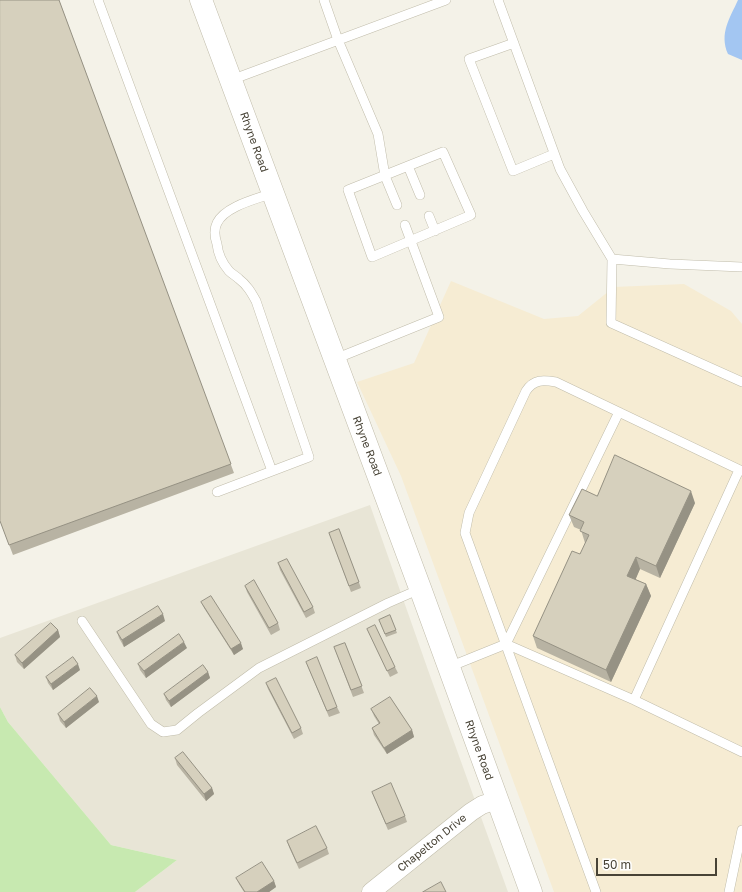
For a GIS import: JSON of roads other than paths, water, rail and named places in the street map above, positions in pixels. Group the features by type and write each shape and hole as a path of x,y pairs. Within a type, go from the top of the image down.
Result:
{"street":[{"name":"Rhyne Road","path":"201,0 420,588 531,892"},
{"name":"Chapelton Drive","path":"371,892 471,812 482,805 497,800"}],"lane":[{"path":"98,0 272,471"},
{"path":"324,0 338,40 378,134 385,176 396,205"},
{"path":"231,80 446,0"},
{"path":"498,0 560,169 612,259 611,324 742,382"},
{"path":"514,43 469,59 513,171 554,154"},
{"path":"443,152 471,216 372,257 348,190 408,166 443,152"},
{"path":"408,166 420,195"},
{"path":"217,492 309,457 256,301 250,290 224,265 218,251 216,228 217,222 236,206 273,193"},
{"path":"429,216 435,231"},
{"path":"335,359 439,317 412,240 405,225"},
{"path":"612,259 670,264 742,267"},
{"path":"596,892 464,533 469,513 526,391 530,385 542,380 556,382 740,471 634,700"},
{"path":"449,667 506,644 619,412"},
{"path":"82,621 151,724 163,732 177,730 198,712 258,668 420,588"},
{"path":"506,644 634,700 742,752"},
{"path":"729,892 742,830"}],"water":[{"path":"738,0 742,0 742,60 728,54 725,39 725,32 729,19"}]}
